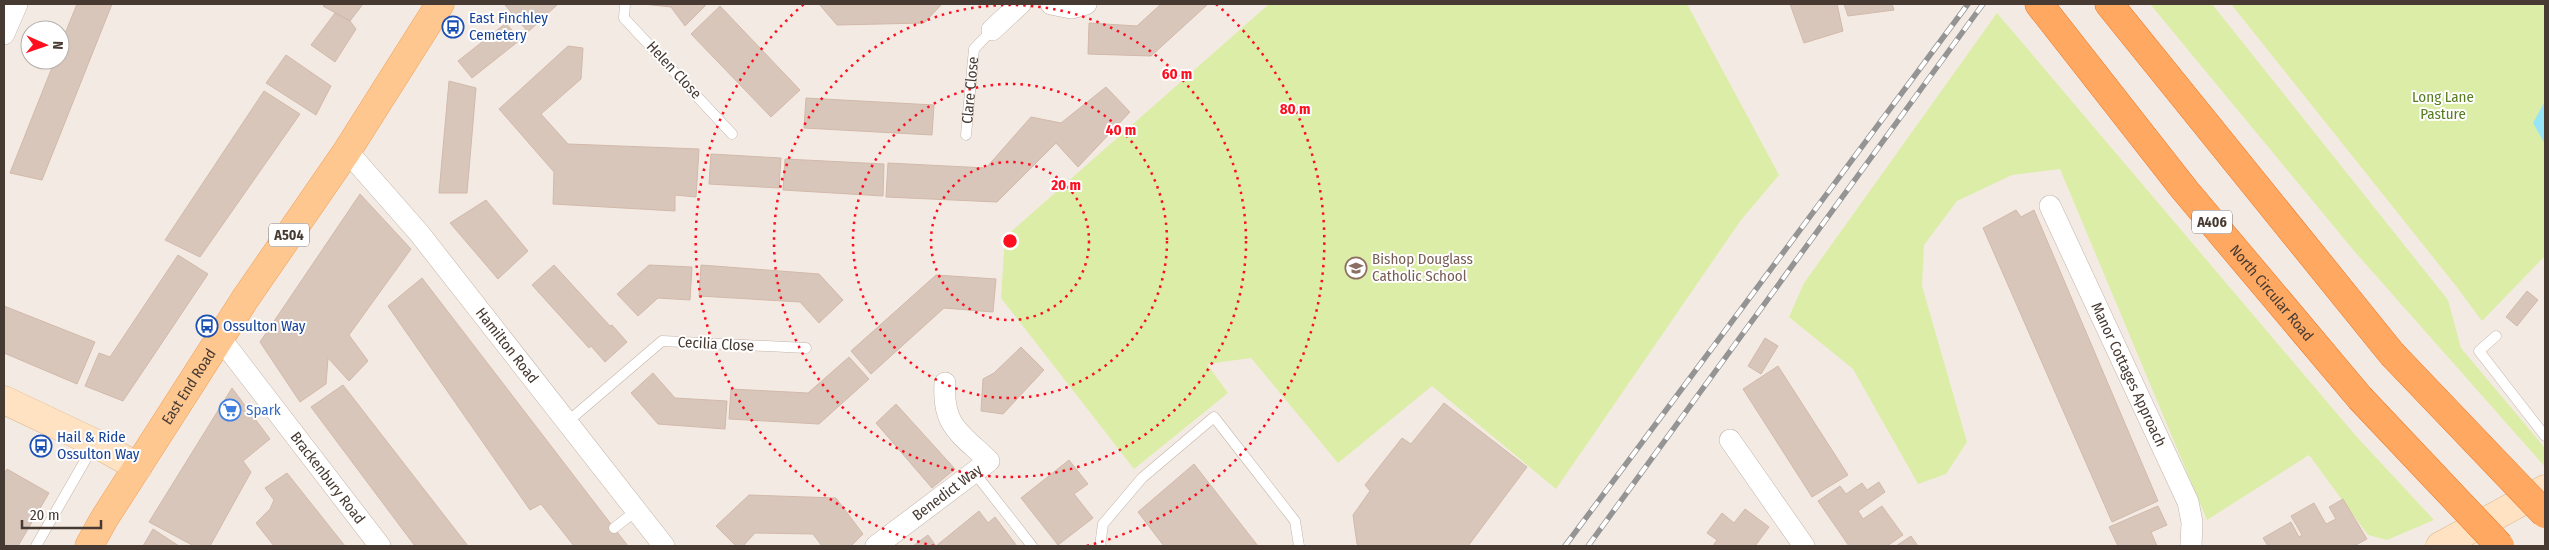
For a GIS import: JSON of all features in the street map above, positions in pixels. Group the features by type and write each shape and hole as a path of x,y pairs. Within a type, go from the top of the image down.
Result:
{"highway":[{"name":"North Circular Road","path":"2039,4 2184,189 2360,398 2500,546"},
{"path":"2109,4 2392,354 2545,514"}],"main road":[{"name":"East End Road","path":"89,546 104,519 250,291 346,151 440,4"}],"street":[{"path":"4,34 17,4"},
{"name":"Clare Close","path":"992,30 1020,4"},
{"path":"1051,4 1071,8 1086,4"},
{"name":"Hamilton Road","path":"346,151 419,233 664,546"},
{"name":"Manor Cottages Approach","path":"2050,206 2188,502 2192,522 2191,546"},
{"name":"Brackenbury Road","path":"220,339 380,546"},
{"name":"Benedict Way","path":"876,546 989,461 950,424 944,404 945,383"},
{"path":"4,400 95,443 138,467"},
{"path":"1730,440 1800,544"},
{"path":"2440,546 2545,489"}],"lane":[{"name":"Helen Close","path":"625,4 624,18 732,134"},
{"name":"Clare Close","path":"966,135 974,48 992,30"},
{"path":"2496,336 2479,351 2545,436"},
{"name":"Cecilia Close","path":"566,423 662,341 806,348"},
{"path":"1100,546 1104,524 1142,478 1214,417 1296,521 1299,546"},
{"path":"36,546 95,443"},
{"path":"974,472 1032,546"},
{"path":"614,528 636,511"}],"green space":[{"name":"Bishop Douglass Catholic School","path":"1269,4 1687,4 1779,175 1741,220 1556,489 1432,386 1338,463 1251,358 1207,364 1228,393 1134,469 1001,298 1005,237"},
{"path":"2150,4 2212,4 2448,300 2461,348 2545,448 2545,467 2355,252"},
{"name":"Long Lane Pasture","path":"2231,4 2545,4 2545,256 2482,321 2456,286"},
{"path":"1997,13 2356,436 2434,520 2387,540 2368,535 2309,455 2207,520 2060,169 2012,175 1957,201 1924,245 1922,286 1967,442 1946,474 1918,484 1853,369 1789,317 1804,283"}],"water":[{"path":"2545,101 2545,144 2533,123"}],"building":[{"path":"77,4 112,4 42,180 10,173 51,70 70,70 70,21"},
{"path":"325,4 363,4 350,21 323,6"},
{"path":"558,4 528,32 505,5"},
{"path":"643,4 707,4 685,26 671,7"},
{"path":"819,4 942,4 924,23 837,25"},
{"path":"1161,4 1208,4 1151,56 1088,54 1089,23 1137,26"},
{"path":"1790,4 1837,4 1843,31 1804,43"},
{"path":"1844,4 1892,4 1894,10 1848,16"},
{"path":"720,6 800,90 771,117 691,34"},
{"path":"335,13 350,21 356,29 335,62 311,45"},
{"path":"506,23 520,40 472,78 458,61"},
{"path":"568,46 583,48 581,79 541,114 568,144 699,149 696,197 675,195 675,211 553,204 554,172 499,109"},
{"path":"286,55 331,86 316,115 266,83"},
{"path":"449,81 476,88 467,193 439,193"},
{"path":"1106,87 1130,112 1078,167 1056,143 997,202 886,197 888,163 986,168 1031,117 1061,123"},
{"path":"264,91 300,114 200,257 165,240"},
{"path":"806,98 934,105 932,135 804,128"},
{"path":"711,154 781,158 779,188 709,184"},
{"path":"785,159 884,164 883,196 783,190"},
{"path":"360,194 411,249 349,335 368,361 349,381 328,358 326,384 300,402 260,342"},
{"path":"486,200 528,251 498,279 450,223"},
{"path":"2016,210 2021,217 2034,210 2158,501 2112,522 1983,228"},
{"path":"178,255 208,274 123,401 85,386 99,353 110,357"},
{"path":"554,265 627,342 605,362 591,346 589,348 532,285"},
{"path":"649,265 692,267 690,300 658,298 638,316 617,294"},
{"path":"701,265 819,274 843,300 819,323 800,302 699,296"},
{"path":"936,275 996,279 993,312 944,308 871,374 851,351"},
{"path":"422,278 628,546 574,546 541,504 530,510 388,306"},
{"path":"2527,291 2538,300 2517,326 2506,317"},
{"path":"4,306 95,342 77,384 4,353"},
{"path":"1765,338 1778,346 1761,374 1748,366"},
{"path":"1021,347 1044,370 1003,414 981,411 983,379 994,373"},
{"path":"849,357 869,379 819,424 729,419 731,389 808,393"},
{"path":"1778,366 1848,475 1812,497 1743,389"},
{"path":"653,373 675,398 727,401 725,429 658,424 631,393"},
{"path":"343,385 468,546 415,546 311,407"},
{"path":"232,388 270,439 243,461 251,472 210,546 194,546 149,522"},
{"path":"1444,403 1527,467 1468,546 1360,546 1357,544 1353,515 1370,491 1365,485 1402,438 1411,444"},
{"path":"896,404 955,469 932,488 876,423"},
{"path":"1069,460 1088,484 1074,494 1093,518 1058,545 1021,498"},
{"path":"1194,464 1258,546 1164,546 1138,512"},
{"path":"7,469 49,493 18,546 4,546 4,474"},
{"path":"287,473 345,546 274,546 256,523 270,509 274,500 265,488"},
{"path":"1879,482 1885,492 1858,511 1863,519 1882,506 1903,535 1887,546 1849,546 1818,501 1840,486 1846,494 1862,483 1867,490"},
{"path":"749,495 836,498 863,534 851,546 822,546 813,534 755,533 743,546 736,546 716,526"},
{"path":"2343,499 2367,539 2354,546 2268,546 2263,538 2291,522 2299,537 2302,535 2291,516 2314,503 2326,524 2336,519 2329,507"},
{"path":"2158,506 2167,525 2151,532 2157,546 2118,546 2109,527"},
{"path":"1745,509 1769,527 1755,546 1713,546 1717,540 1707,533 1722,513 1734,523"},
{"path":"979,511 988,523 995,517 1017,546 936,546"},
{"path":"153,529 179,546 143,546"},
{"path":"928,535 936,546 913,546"},
{"path":"1911,536 1918,546 1896,546"}],"railway":[{"path":"1565,546 1968,4"},
{"path":"1588,546 1983,4"}],"place":[{"name":"East Finchley Cemetery","path":"453,27"},
{"name":"Bishop Douglass Catholic School","path":"1356,268"},
{"name":"Ossulton Way","path":"207,326"},
{"name":"Spark","path":"230,410"},
{"name":"Hail & Ride Ossulton Way","path":"41,446"}]}
